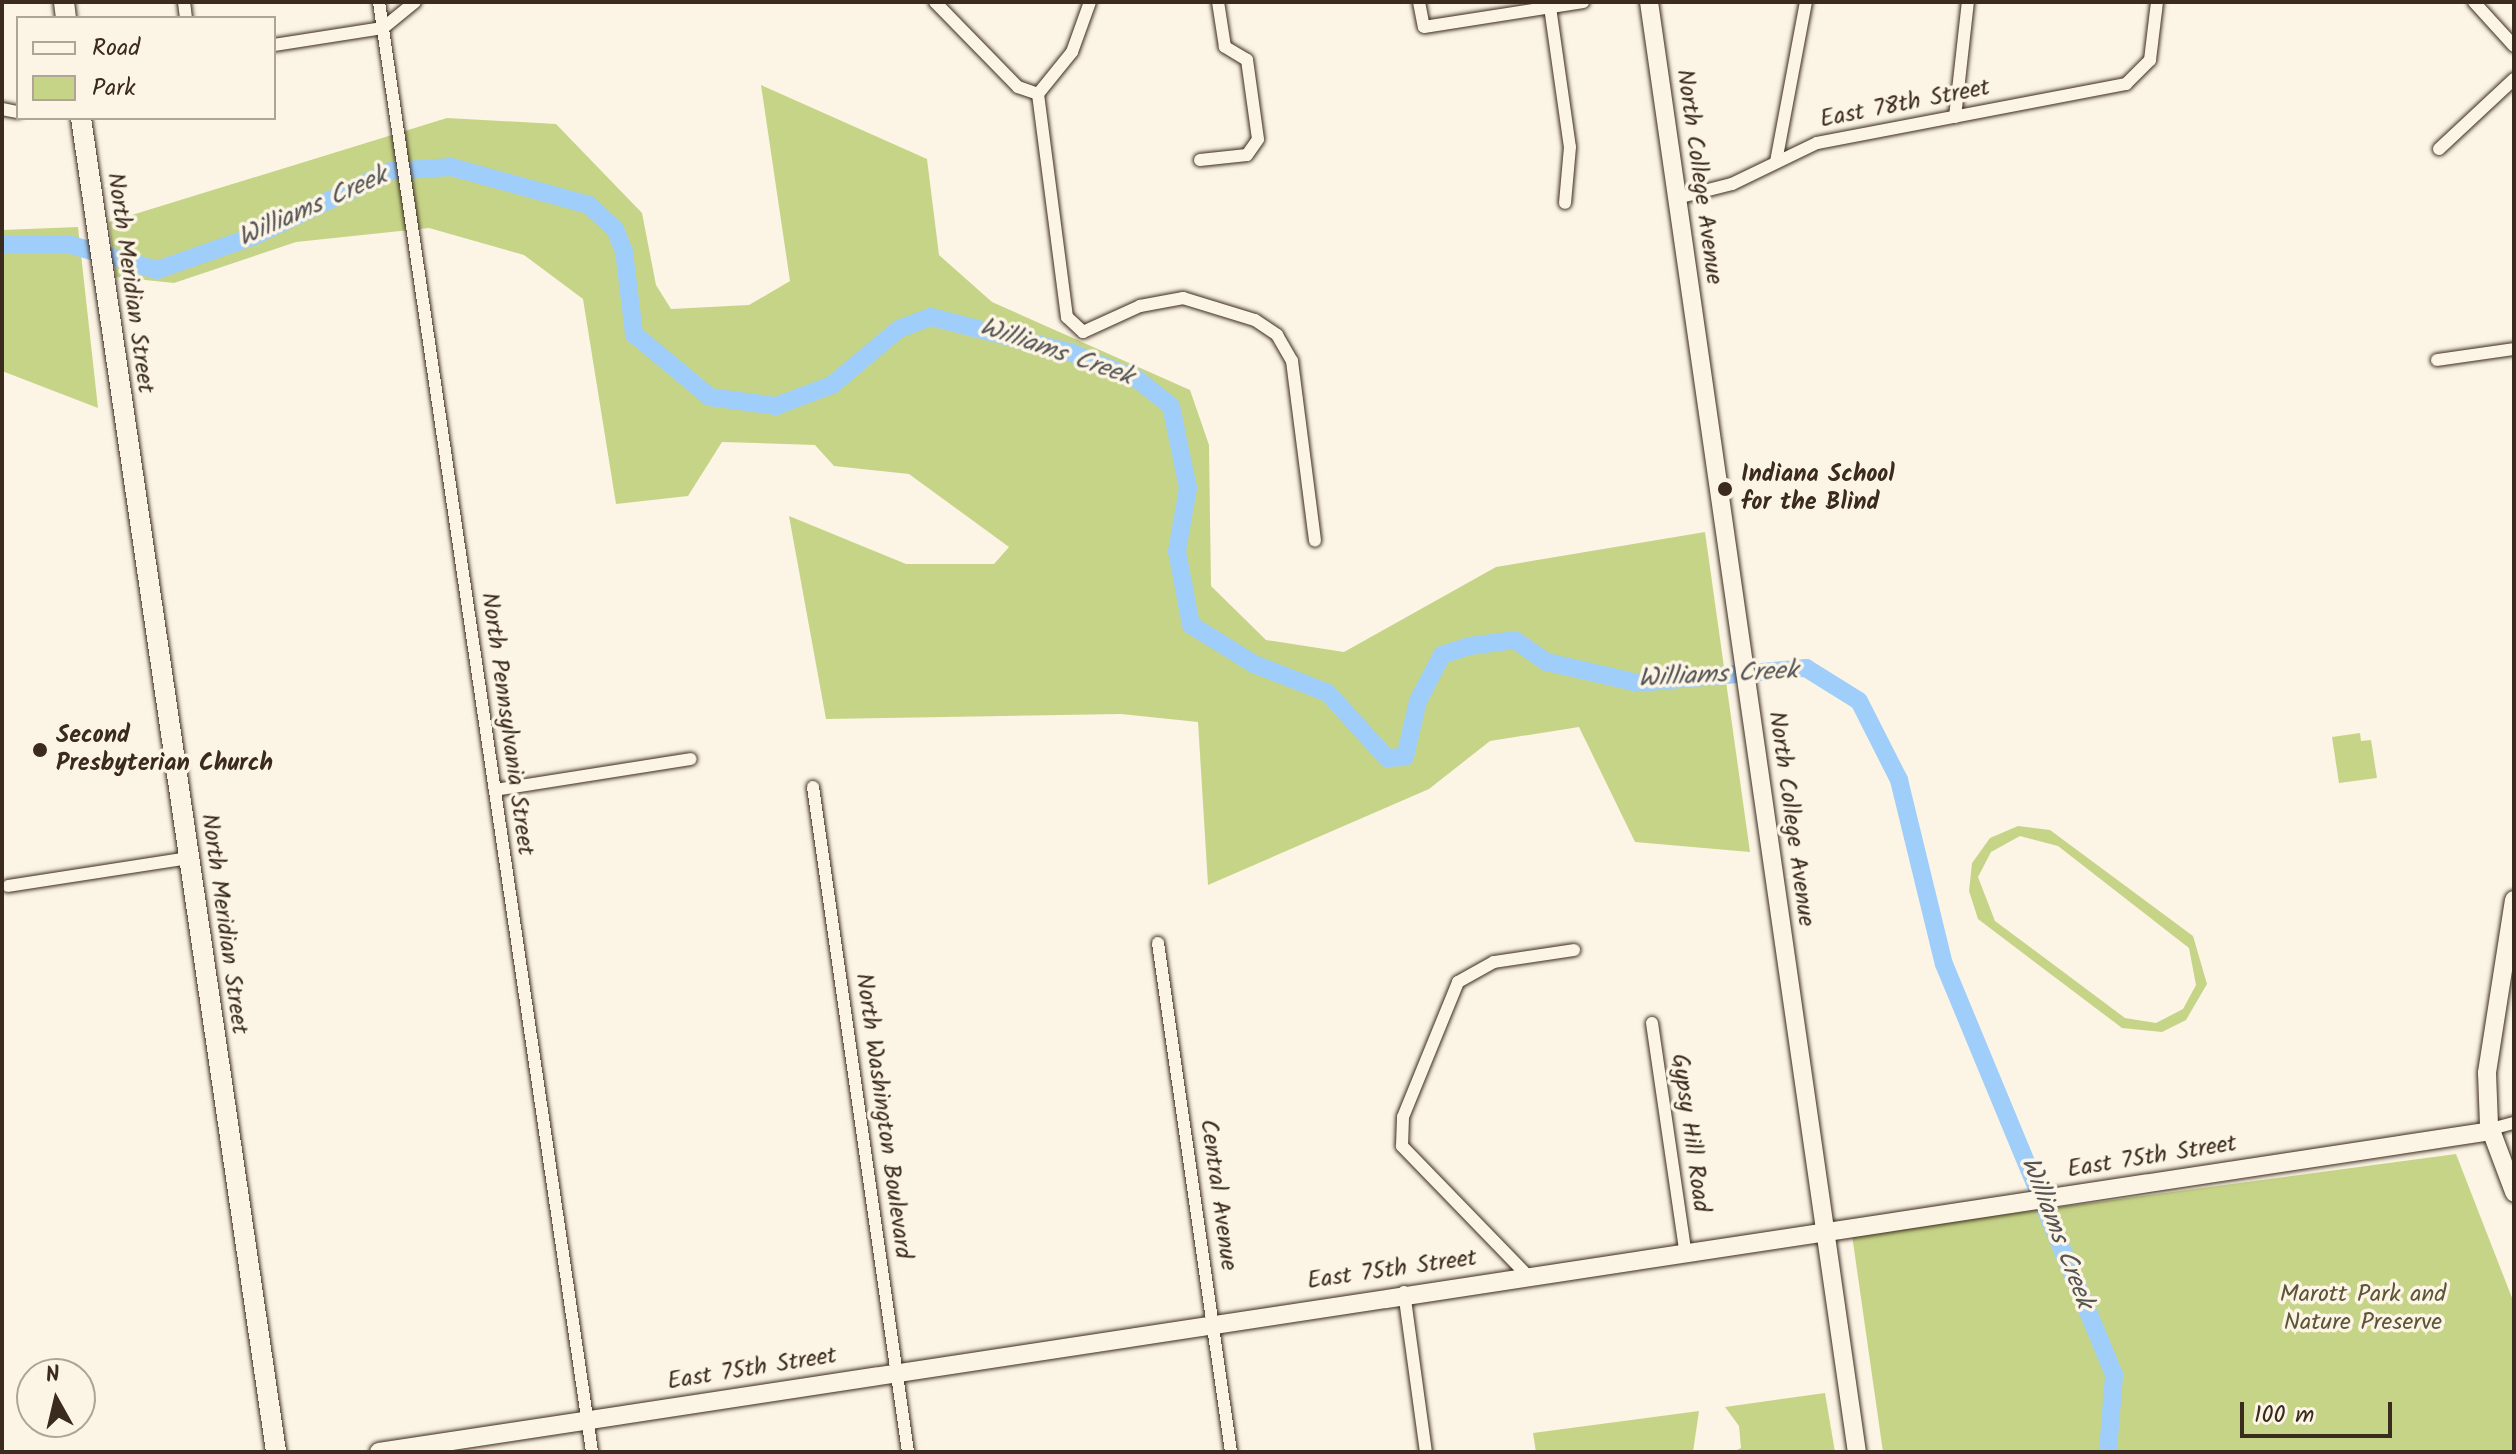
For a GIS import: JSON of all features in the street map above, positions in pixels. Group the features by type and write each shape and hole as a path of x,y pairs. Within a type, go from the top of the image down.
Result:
{"main road":[{"name":"North Meridian Street","path":"81,120 276,1452"}],"street":[{"name":"North Pennsylvania Street","path":"379,2 592,1452"},
{"path":"276,45 383,28 415,2"},
{"path":"935,2 1018,87 1038,94"},
{"path":"1090,2 1072,52 1038,94 1067,317 1083,332 1152,302 1183,298 1255,320 1277,335 1292,361 1315,541"},
{"path":"1200,160 1247,155 1258,139 1247,60 1225,47 1218,2"},
{"path":"1419,2 1424,27 1583,2"},
{"name":"North College Avenue","path":"1649,2 1857,1452"},
{"path":"1776,162 1806,2"},
{"path":"1955,117 1968,2"},
{"name":"East 78th Street","path":"1677,198 1732,184 1817,143 2119,87 2145,69 2157,2"},
{"path":"2474,2 2514,46"},
{"path":"1550,7 1570,147 1565,203"},
{"path":"2439,149 2514,79"},
{"path":"2437,360 2514,349"},
{"path":"495,790 691,759"},
{"name":"North Washington Boulevard","path":"813,787 908,1452"},
{"path":"8,886 188,858"},
{"path":"2514,900 2487,1050 2487,1131 2514,1192"},
{"name":"Central Avenue","path":"1158,943 1231,1452"},
{"path":"1527,1275 1402,1146 1403,1117 1458,982 1494,962 1574,950"},
{"name":"Gypsy Hill Road","path":"1652,1023 1685,1250"},
{"name":"East 75th Street","path":"379,1452 1213,1320 2414,1143 2487,1131 2514,1123"},
{"path":"1404,1292 1426,1452"}],"green space":[{"path":"761,85 927,159 939,255 992,302 1190,390 1209,445 1211,586 1266,640 1344,652 1496,567 1705,532 1750,852 1635,842 1579,727 1490,741 1429,789 1208,885 1198,722 1121,714 826,719 789,516 906,564 994,564 1009,547 909,474 834,466 815,445 722,442 688,496 616,504 583,299 524,255 429,228 296,242 174,283 116,277 109,222 447,118 556,124 642,213 656,285 671,309 749,305 790,281"},
{"path":"78,227 98,408 2,371 2,230"},
{"path":"2360,733 2361,741 2371,740 2377,778 2339,783 2332,737"},
{"path":"2018,826 2050,830 2193,936 2207,984 2186,1020 2162,1032 2122,1028 1978,919 1969,891 1972,863 1990,838","holes":["2020,836 2058,846 2189,948 2196,985 2183,1009 2156,1023 2125,1018 1995,921 1978,877 1991,852"]},
{"name":"Marott Park and Nature Preserve","path":"2456,1154 2514,1303 2514,1452 1883,1452 1852,1235"},
{"path":"1825,1393 1835,1452 1733,1452 1741,1448 1739,1426 1725,1407"},
{"path":"1699,1411 1693,1452 1536,1452 1533,1433"}],"waterway":[{"name":"Williams Creek","path":"2,245 71,245 157,270 252,237 391,171 451,167 589,205 615,229 624,251 634,334 710,397 776,406 832,385 899,329 931,317 1072,353 1137,379 1171,406 1188,488 1177,551 1191,625 1254,664 1328,693 1387,758 1405,757 1418,701 1442,655 1470,646 1515,640 1547,662 1637,683 1806,668 1859,701 1899,780 1944,964 2114,1375 2108,1452"}],"place":[{"name":"Indiana School for the Blind","path":"1725,489"},
{"name":"Second Presbyterian Church","path":"40,750"}]}
